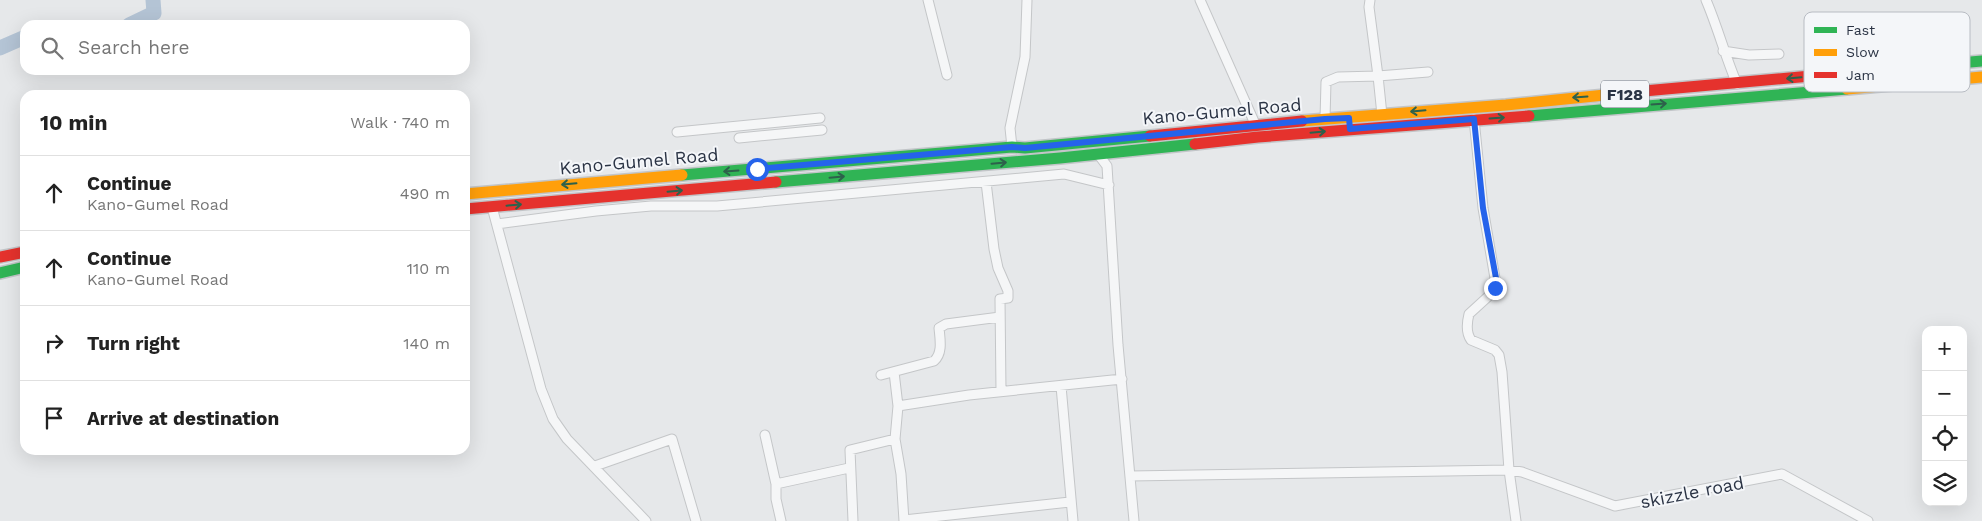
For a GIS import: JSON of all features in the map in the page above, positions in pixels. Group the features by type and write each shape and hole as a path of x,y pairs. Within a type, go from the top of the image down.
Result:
{"main road":[{"name":"Kano-Gumel Road","path":"470,194 1012,147 1054,146 1325,119 1350,124 1382,115 1804,78"},
{"name":"Kano-Gumel Road","path":"470,209 1098,154 1258,137 1350,124 1474,119 1816,92"},
{"path":"757,169 757,184"},
{"path":"0,258 20,253"},
{"path":"0,273 20,268"}],"street":[{"path":"928,0 947,75"},
{"path":"1012,147 1010,128 1025,57 1027,0"},
{"path":"1200,0 1256,126"},
{"path":"1370,0 1382,115"},
{"path":"1706,0 1717,27 1723,51 1737,84"},
{"path":"1723,51 1749,55 1779,54"},
{"path":"1325,119 1326,82 1338,77 1428,72"},
{"path":"677,132 820,118"},
{"path":"1474,119 1483,208 1496,284 1492,293 1469,314 1467,326 1471,340 1495,350 1499,355 1502,372 1509,470 1516,521"},
{"path":"739,138 822,130"},
{"path":"1098,154 1107,166 1109,185 1118,345 1134,521"},
{"path":"497,224 651,206 717,206 1064,174 1109,185"},
{"path":"986,182 998,268 1008,291 1008,298 1000,299 1001,391"},
{"path":"492,207 544,396 558,427 646,521"},
{"path":"880,375 930,363 937,358 940,351 939,328 946,324 1000,317"},
{"path":"894,372 898,406 895,439 901,474 904,521 954,518 1070,502"},
{"path":"898,406 1001,391 1122,379"},
{"path":"1061,386 1073,521"},
{"path":"765,435 776,484 776,499 781,521"},
{"path":"595,466 672,439 696,521"},
{"path":"853,521 849,468 851,448 895,439"},
{"path":"776,484 849,468"},
{"name":"skizzle road","path":"1130,476 1509,470 1522,472 1615,506 1782,474 1868,521"}],"waterway":[{"path":"139,20 154,13 153,0"},
{"path":"0,48 20,39"}],"traffic: fast":[{"path":"1970,62 1982,61"},
{"path":"1529,116 1812,92"},
{"path":"682,175 1012,147 1025,148 1150,136"},
{"path":"776,182 1060,158 1195,144"},
{"path":"0,273 20,268"}],"traffic: slow":[{"path":"1970,78 1982,77"},
{"path":"1302,121 1506,105 1644,91"},
{"path":"470,194 682,175"}],"traffic: jam":[{"path":"1644,91 1804,77"},
{"path":"1195,144 1258,137 1529,116"},
{"path":"1150,136 1302,121"},
{"path":"470,209 776,182"},
{"path":"0,257 20,253"}],"route":[{"path":"757,169 1012,147 1025,148 1083,143 1325,119 1349,118 1350,129 1474,119 1483,208 1496,278 1495,288"}]}
